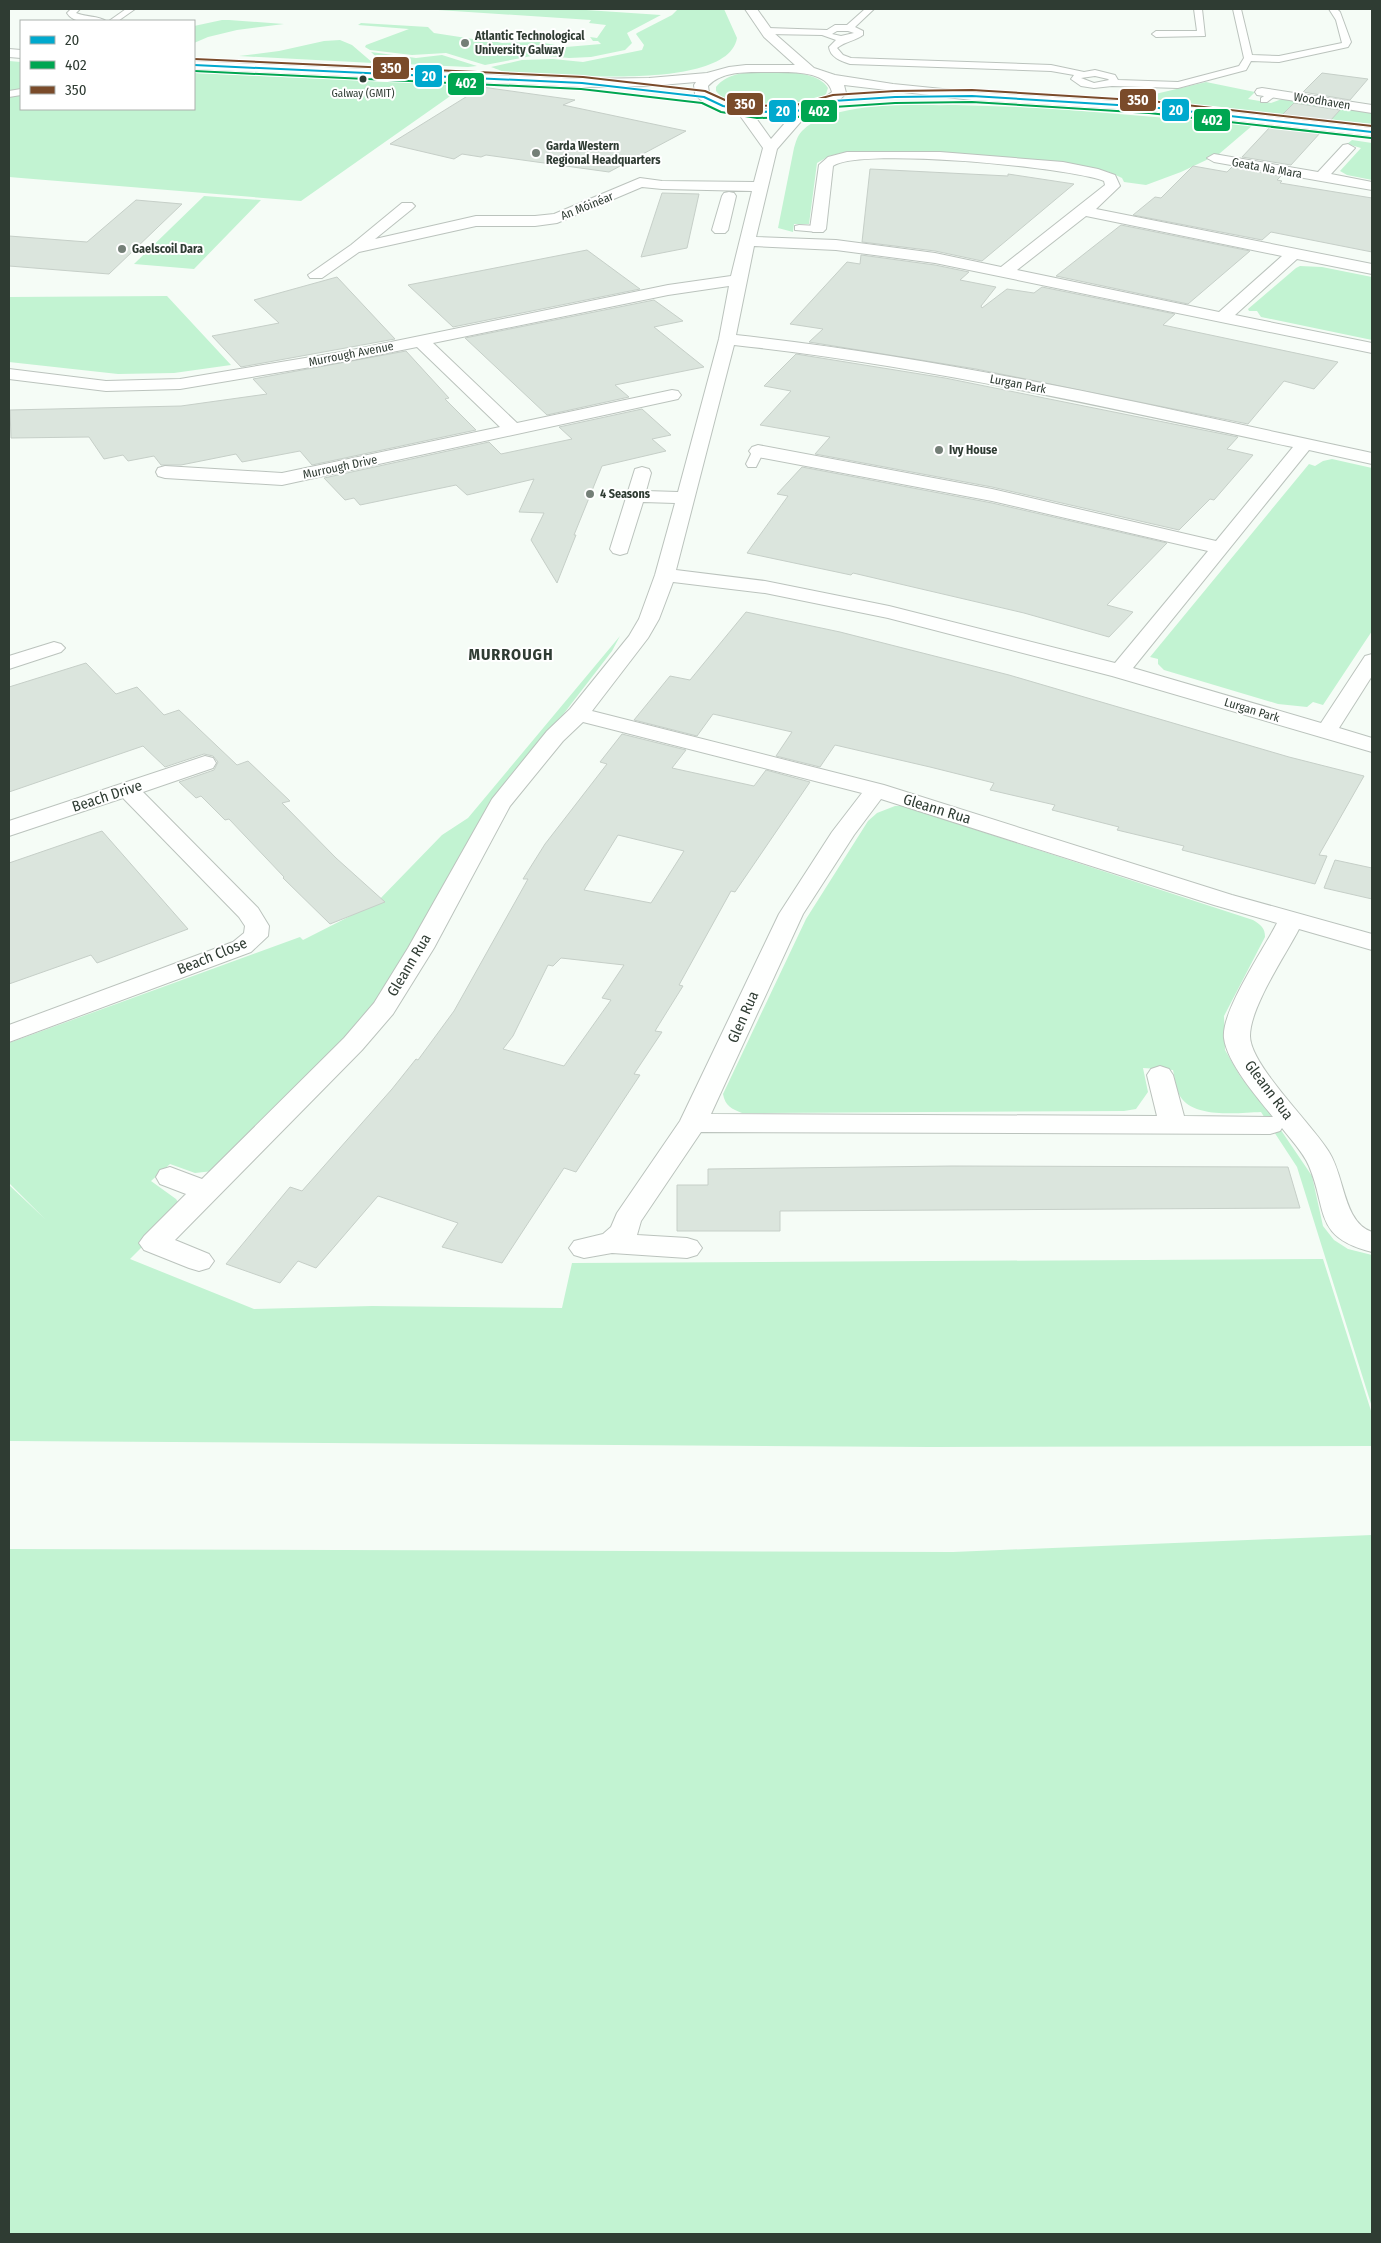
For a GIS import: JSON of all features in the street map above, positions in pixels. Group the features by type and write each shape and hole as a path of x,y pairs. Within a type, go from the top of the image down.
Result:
{"street":[{"path":"751,9 766,35 809,71"},
{"path":"735,70 748,56"},
{"path":"195,65 582,83 649,82 709,77 735,70 774,68 809,71 833,79 893,88 972,96 1157,108 1372,132"},
{"path":"704,97 701,85 709,77"},
{"path":"833,79 840,90 833,101"},
{"path":"582,83 704,97 723,106 743,110 780,112 804,110 833,101 895,97 972,96"},
{"name":"Woodhaven","path":"1266,95 1372,109"},
{"path":"743,110 770,148"},
{"path":"665,575 727,339 737,287 770,148 804,110"},
{"name":"Geata Na Mara","path":"1321,177 1348,148"},
{"path":"818,229 826,165 834,159 851,155 918,155 1031,163 1090,170 1110,178 1113,186 1085,211 1006,271"},
{"name":"Geata Na Mara","path":"1214,158 1372,186"},
{"name":"An Móinéar","path":"354,249 476,221 535,221 556,218 640,182 662,185 760,187"},
{"path":"729,196 722,224 754,220"},
{"name":"An Móinéar","path":"316,275 354,249 407,206"},
{"path":"1085,211 1372,270"},
{"path":"749,240 804,242 870,248 1006,271 1222,318 1372,348"},
{"path":"1222,318 1293,254"},
{"name":"Murrough Avenue","path":"9,374 106,386 180,384 421,341 582,306 668,290 737,287"},
{"name":"Lurgan Park","path":"727,339 807,347 1004,381 1372,458"},
{"path":"421,341 513,429"},
{"name":"Murrough Drive","path":"165,472 282,479 672,395"},
{"path":"1120,671 1305,444"},
{"path":"755,458 992,495 1221,548"},
{"path":"620,549 642,473"},
{"path":"636,496 684,498"},
{"name":"Lurgan Park","path":"665,575 744,583 835,600 908,617 1120,671 1372,745"},
{"name":"Gleann Rua","path":"199,1261 154,1243 327,1070 384,1008 421,948 500,804 555,736 578,714 638,638 649,619 665,575"},
{"path":"9,662 54,648"},
{"path":"1326,732 1372,660"},
{"name":"Gleann Rua","path":"578,714 876,790 1291,920 1372,942"},
{"name":"Beach Drive","path":"9,829 205,763"},
{"name":"Beach Close","path":"9,1034 242,947 256,936 257,926 249,913 128,790"},
{"name":"Glen Rua","path":"612,1243 625,1231 627,1220 693,1123 791,914 844,832 876,790"},
{"name":"Gleann Rua","path":"1291,920 1242,1013 1237,1030 1237,1042 1253,1071 1303,1135 1323,1166 1338,1219 1353,1236 1372,1242"},
{"path":"1160,1075 1173,1126"},
{"name":"Gleann Rua","path":"693,1123 1270,1125"},
{"path":"170,1177 207,1191"},
{"path":"584,1248 612,1243 687,1248"}],"lane":[{"path":"76,9 71,13 72,15 85,20"},
{"path":"116,20 131,10 120,9"},
{"path":"849,28 870,9"},
{"path":"1156,34 1202,34 1198,9"},
{"path":"844,38 833,47 833,50 840,58 850,60 1051,68 1083,74 1076,77 1077,81 1097,85 1112,83 1178,85 1243,68 1248,58 1237,9"},
{"path":"1248,58 1279,59 1345,45 1347,42 1334,9"},
{"path":"766,35 826,32 835,28 849,28 860,33 856,37 844,38 828,36 826,32"},
{"path":"799,228 818,229"}],"green space":[{"path":"423,9 571,9 661,15 627,33 632,43 625,50 591,57 569,58 537,55 485,65 446,53 412,55 370,50 365,47 409,29 358,25 361,23 428,27 434,33 473,39 479,38 502,43 539,42 566,47 601,44 598,41 593,41 590,37 597,38 606,25 589,23 591,20"},
{"path":"678,9 724,9 737,38 728,53 711,64 686,71 658,75 520,75 491,67 522,60 553,59 583,62 642,50 644,45 636,34 672,15"},
{"path":"222,20 284,24 237,30 208,37 195,43 195,26"},
{"path":"340,40 352,45 373,63 239,56 279,51 324,41"},
{"path":"371,52 416,58 442,55 477,66 383,63"},
{"path":"9,61 20,62 20,110 195,110 195,73 466,85 301,201 9,177"},
{"path":"756,71 782,71 814,77 828,88 826,94 816,100 803,104 770,107 737,103 725,98 716,91 716,87 722,81 738,74"},
{"path":"1206,82 1255,92 1248,99 1271,103 1282,99 1372,111 1372,124 1208,106 1130,100"},
{"path":"897,105 1045,108 1253,125 1219,154 1181,172 1146,185 1124,182 1122,178 1109,172 1079,166 920,152 846,152 829,156 817,163 809,224 794,224 793,232 778,228 796,141 802,131 816,121 853,109"},
{"path":"1352,140 1372,143 1372,180 1347,175 1340,171 1361,148 1347,144"},
{"path":"204,196 261,200 194,269 134,264"},
{"path":"1300,266 1322,267 1372,277 1372,340 1261,317 1257,311 1249,311 1248,309"},
{"path":"167,296 231,365 174,373 118,374 9,362 9,297"},
{"path":"1332,459 1372,468 1372,631 1323,705 1313,702 1307,707 1278,704 1164,670 1158,664 1158,659 1150,657 1309,464 1315,466 1323,461"},
{"path":"620,636 612,651 474,830 472,837 374,1008 213,1171 195,1173 170,1164 151,1181 176,1199 178,1202 175,1214 130,1259 254,1309 372,1306 562,1308 572,1263 1323,1259 1372,1414 1372,1446 931,1447 9,1441 9,1185 45,1219 9,1183 9,1043 300,937 303,940 376,903 442,835 468,818"},
{"path":"895,806 903,806 1253,920 1262,927 1265,937 1224,1016 1225,1050 1240,1076 1268,1111 1312,1176 1323,1226 1334,1240 1348,1249 1372,1255 1372,1407 1297,1167 1261,1112 1208,1112 1189,1105 1178,1093 1173,1070 1143,1068 1148,1092 1136,1109 1124,1111 742,1113 727,1104 723,1094 806,919 868,821 877,813"},
{"path":"1372,1535 1372,2234 9,2234 9,1549 953,1552"}],"building":[{"path":"1322,73 1368,79 1350,100 1303,92"},
{"path":"482,87 575,100 563,105 686,131 609,172 486,155 481,157 462,154 454,159 390,144"},
{"path":"1294,103 1340,110 1330,121 1281,116"},
{"path":"1271,126 1321,132 1291,165 1242,157"},
{"path":"1193,166 1227,172 1232,167 1281,176 1277,180 1282,181 1280,183 1372,198 1372,252 1271,232 1262,240 1133,215 1155,197 1161,198"},
{"path":"870,169 1008,176 1008,174 1074,184 982,261 935,251 862,242"},
{"path":"662,193 699,194 687,248 641,257"},
{"path":"136,200 182,204 109,274 9,266 9,236 87,242"},
{"path":"1121,225 1250,251 1188,304 1056,276"},
{"path":"587,250 640,289 453,327 408,285"},
{"path":"861,255 935,265 969,272 960,280 996,287 981,306 982,308 1007,289 1034,293 1042,287 1175,314 1163,325 1338,362 1314,389 1284,381 1248,424 976,369 809,342 823,329 790,324 847,262 860,264"},
{"path":"337,277 395,339 241,367 212,336 279,323 254,300"},
{"path":"654,300 683,321 654,327 704,367 615,385 629,397 547,415 465,338"},
{"path":"406,351 449,398 445,399 476,430 312,465 300,451 242,462 236,454 181,465 161,465 154,456 128,461 123,455 104,459 89,437 11,438 10,410 181,406 267,394 253,379"},
{"path":"796,354 945,378 1238,437 1227,449 1253,455 1214,500 1210,499 1179,530 992,487 815,454 830,437 760,425 791,391 764,386"},
{"path":"642,409 671,435 652,439 666,451 602,466 557,583 531,540 544,513 519,512 534,479 467,495 456,485 360,505 354,498 345,500 324,478 489,442 501,454 572,439 559,427"},
{"path":"802,467 992,503 1167,543 1107,605 1133,612 1109,637 1024,613 853,573 851,575 747,553 788,496 777,494"},
{"path":"746,612 840,632 1009,675 1289,757 1364,776 1319,855 1327,856 1315,884 1182,850 1184,846 1117,830 1119,827 1052,810 1055,805 990,790 994,783 930,767 835,745 820,767 776,756 792,732 713,714 697,736 634,720 670,676 690,680"},
{"path":"86,663 116,694 137,687 164,715 179,710 237,765 248,761 290,801 282,803 336,858 385,902 330,924 283,878 229,819 225,820 201,796 196,798 179,782 214,770 218,762 213,756 204,754 165,767 143,746 9,792 9,687"},
{"path":"622,734 686,750 672,768 754,786 766,770 810,782 735,892 731,891 679,985 683,986 655,1031 662,1032 634,1074 640,1075 576,1172 564,1168 502,1263 442,1247 458,1223 378,1196 316,1268 298,1261 280,1283 226,1264 290,1187 302,1191 416,1059 418,1060 454,1011 528,879 523,879 545,844 607,764 600,762","holes":["618,835 684,851 651,903 584,890","561,958 624,965 602,998 611,1000 564,1066 503,1049 513,1036 548,965 553,966"]},
{"path":"102,831 188,929 97,963 91,955 9,984 9,863"},
{"path":"1335,860 1372,868 1372,899 1324,888"},
{"path":"952,1166 1288,1167 1300,1208 780,1211 780,1231 677,1231 677,1185 708,1185 708,1169"}],"transit line":[{"name":"350","path":"195,59 583,77 705,91 725,100 757,106 796,105 833,95 895,91 972,90 1151,101 1372,126"},
{"name":"20","path":"195,65 582,83 704,97 723,106 757,112 797,111 833,101 895,97 972,96 1150,107 1372,132"},
{"name":"402","path":"195,71 581,89 702,103 721,112 757,118 798,117 834,107 895,103 972,102 1149,113 1371,138"}],"place":[{"name":"Atlantic Technological University Galway","path":"465,43"},
{"name":"Galway (GMIT)","path":"363,79"},
{"name":"Garda Western Regional Headquarters","path":"536,153"},
{"name":"Gaelscoil Dara","path":"122,249"},
{"name":"Ivy House","path":"939,450"},
{"name":"4 Seasons","path":"590,494"}],"district":[{"name":"MURROUGH","path":"511,654"}]}
